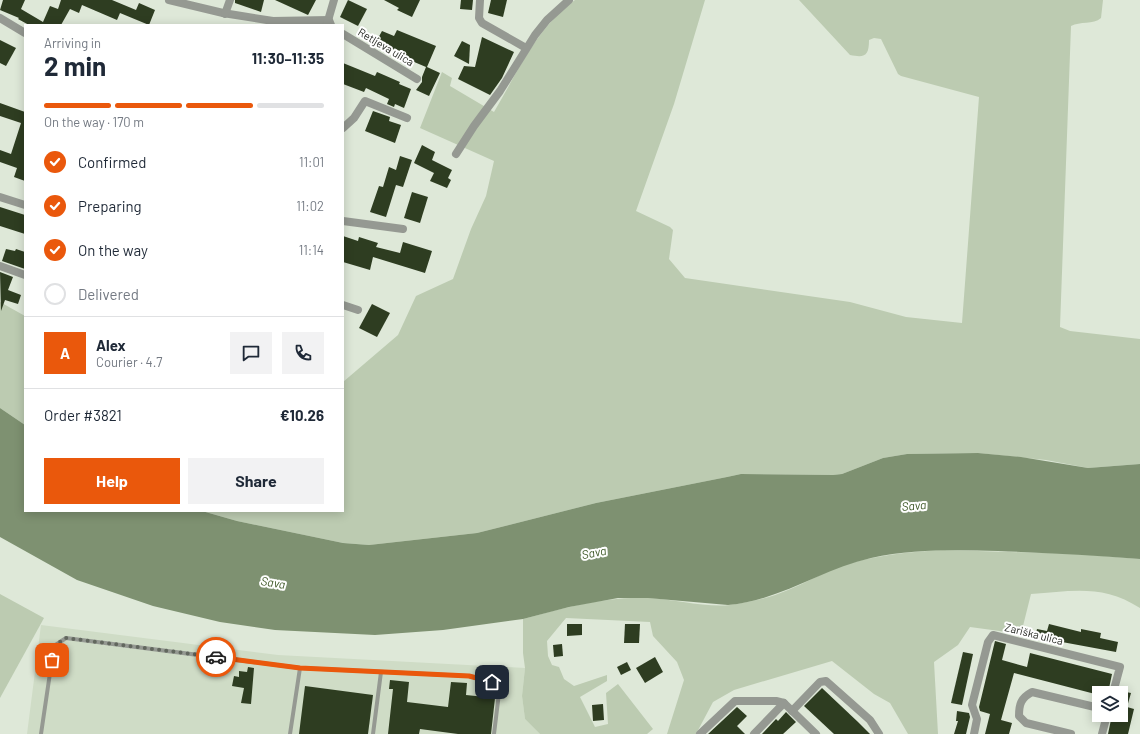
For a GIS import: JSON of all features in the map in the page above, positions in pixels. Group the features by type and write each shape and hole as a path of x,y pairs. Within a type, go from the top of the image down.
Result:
{"street":[{"path":"169,0 225,14 273,21 329,24 334,0"},
{"path":"225,14 230,0"},
{"path":"480,0 479,18 482,23 526,48"},
{"path":"456,154 500,91 526,48 547,20 569,0"},
{"path":"0,18 24,32"},
{"name":"Retljeva ulica","path":"344,35 417,79"},
{"path":"344,127 354,118 365,101 406,118"},
{"path":"0,197 24,205"},
{"path":"344,221 403,229"},
{"path":"0,266 24,275"},
{"path":"344,305 358,310"},
{"name":"Zariška ulica","path":"974,734 977,719 972,705 988,642 993,635 1120,666 1115,686"},
{"path":"792,711 820,682 826,681 870,720 879,734"},
{"path":"1071,734 1026,723 1019,716 1019,706 1023,697 1032,692 1092,706"},
{"path":"700,734 735,701 776,701 784,703 812,733"},
{"path":"754,734 784,703"},
{"path":"1102,734 1105,722"}],"lane":[{"path":"41,734 54,646 66,638 300,668 469,676 492,682 499,693 494,734"},
{"path":"290,734 300,668"},
{"path":"373,734 381,672"}],"shaded area":[{"path":"575,0 705,0 674,104 636,211 670,227 673,230 669,259 685,278 850,302 906,317 962,323 979,97 901,76 898,74 881,39 874,38 869,40 868,50 865,55 850,55 799,0 1103,0 1101,18 1094,22 1071,26 1060,327 1070,331 1140,339 1140,464 1088,468 1046,460 978,453 907,454 883,458 842,474 741,474 596,503 477,533 369,545 343,543 237,521 206,512 344,512 344,381 398,335 416,296 453,279 471,229 486,196 494,161 420,128 442,72 452,78 450,86 494,112 539,37 562,11"},
{"path":"0,302 24,315 24,424 0,408"},
{"path":"945,550 1079,554 1140,559 1140,608 1126,600 1100,592 1074,591 1031,594 1021,634 970,627 958,645 934,662 938,734 908,734 890,703 874,694 832,661 734,690 713,702 696,734 667,734 684,680 677,662 653,636 650,622 566,618 547,641 548,656 552,665 559,667 564,679 574,686 607,675 607,681 580,697 595,727 608,724 606,693 618,684 653,729 647,734 540,734 525,719 522,696 525,668 523,653 523,619 585,604 617,599 648,598 721,606 737,604 781,593 838,567 851,563 891,555"},
{"path":"0,594 44,618 0,698"},
{"path":"41,625 278,655 525,668 522,696 525,719 540,734 27,734"}],"water":[{"name":"Sava","path":"0,408 24,424 24,512 206,512 237,521 343,543 369,545 477,533 596,503 741,474 842,474 883,458 907,454 978,453 1021,457 1088,468 1140,464 1140,559 998,551 950,550 903,553 871,558 853,563 765,598 728,605 648,598 618,598 569,607 523,619 443,630 375,635 275,630 220,622 153,606 77,580 0,537"}],"building":[{"path":"3,0 25,0 21,9 43,22 50,6 58,9 61,0 112,0 136,10 139,3 155,10 149,24 120,13 117,20 82,5 79,13 70,9 62,24 27,24 18,19 19,18 0,10"},
{"path":"235,0 264,0 261,12 235,3"},
{"path":"275,0 316,0 308,15"},
{"path":"348,0 367,9 358,26 340,17"},
{"path":"384,0 420,0 412,17 397,10 399,8"},
{"path":"461,0 473,0 472,10 460,9"},
{"path":"491,0 507,0 503,17 488,13"},
{"path":"397,30 436,46 427,67 440,73 429,96 416,90 422,82 422,77 426,67 393,53 394,51 376,42 382,31 394,36"},
{"path":"482,37 514,52 502,78 490,95 458,79 464,66 475,67"},
{"path":"0,40 16,48 6,66 0,63"},
{"path":"462,41 470,45 469,64 454,56"},
{"path":"344,63 375,76 377,72 400,82 399,84 411,89 404,108 395,104 394,107 387,104 389,99 366,88 364,92 344,84"},
{"path":"0,103 24,112 24,181 14,177 17,168 0,162 0,150 11,154 21,123 0,116"},
{"path":"373,111 390,117 389,121 401,125 395,143 365,131"},
{"path":"422,145 435,152 432,160 452,170 448,178 451,180 447,188 430,181 434,173 414,163"},
{"path":"400,156 412,160 403,187 396,185 386,217 370,212 379,186 383,187 389,167 396,170"},
{"path":"412,192 428,197 420,223 404,218"},
{"path":"0,207 24,215 24,234 0,226"},
{"path":"344,236 358,241 359,237 378,243 376,247 400,253 403,242 432,251 425,273 373,257 370,270 344,262"},
{"path":"6,249 15,251 16,249 24,252 24,269 2,261"},
{"path":"0,272 13,277 8,290 21,295 18,304 5,300 1,311"},
{"path":"372,304 390,313 377,337 359,328"},
{"path":"567,624 582,624 582,635 567,636"},
{"path":"625,624 640,624 639,643 624,643"},
{"path":"1049,624 1081,632 1081,629 1101,633 1100,638 1118,642 1116,652 1035,637 1037,629 1047,631"},
{"path":"995,641 1006,644 1002,660 1027,667 1030,653 1112,674 1109,686 1092,686 1092,693 1014,673 1001,720 1012,723 1009,734 985,734 990,714 980,711 979,707"},
{"path":"562,644 563,656 554,657 553,645"},
{"path":"963,652 973,654 962,705 951,703"},
{"path":"655,657 663,672 645,683 636,668"},
{"path":"627,662 631,670 621,675 617,667"},
{"path":"248,667 254,668 251,704 241,703 244,688 232,686 234,676 239,677 239,671 247,672"},
{"path":"390,680 409,682 407,702 448,707 451,682 467,683 466,695 495,698 491,734 458,734 420,729 419,734 388,734 393,689 389,689"},
{"path":"305,686 373,695 368,734 299,734"},
{"path":"822,688 870,734 834,734 804,706"},
{"path":"1128,692 1131,693 1128,704"},
{"path":"603,704 604,720 593,721 592,705"},
{"path":"737,707 747,716 737,726 745,734 708,734"},
{"path":"1128,707 1134,709 1128,734 1108,734 1111,722 1128,722"},
{"path":"957,711 969,713 970,717 966,734 954,734 958,721 956,721"},
{"path":"786,712 796,722 783,734 762,734 776,719 778,721"}],"way so far":[{"path":"52,660 54,646 66,638 216,657"}],"route":[{"path":"216,657 300,668 469,676 492,682"}]}
